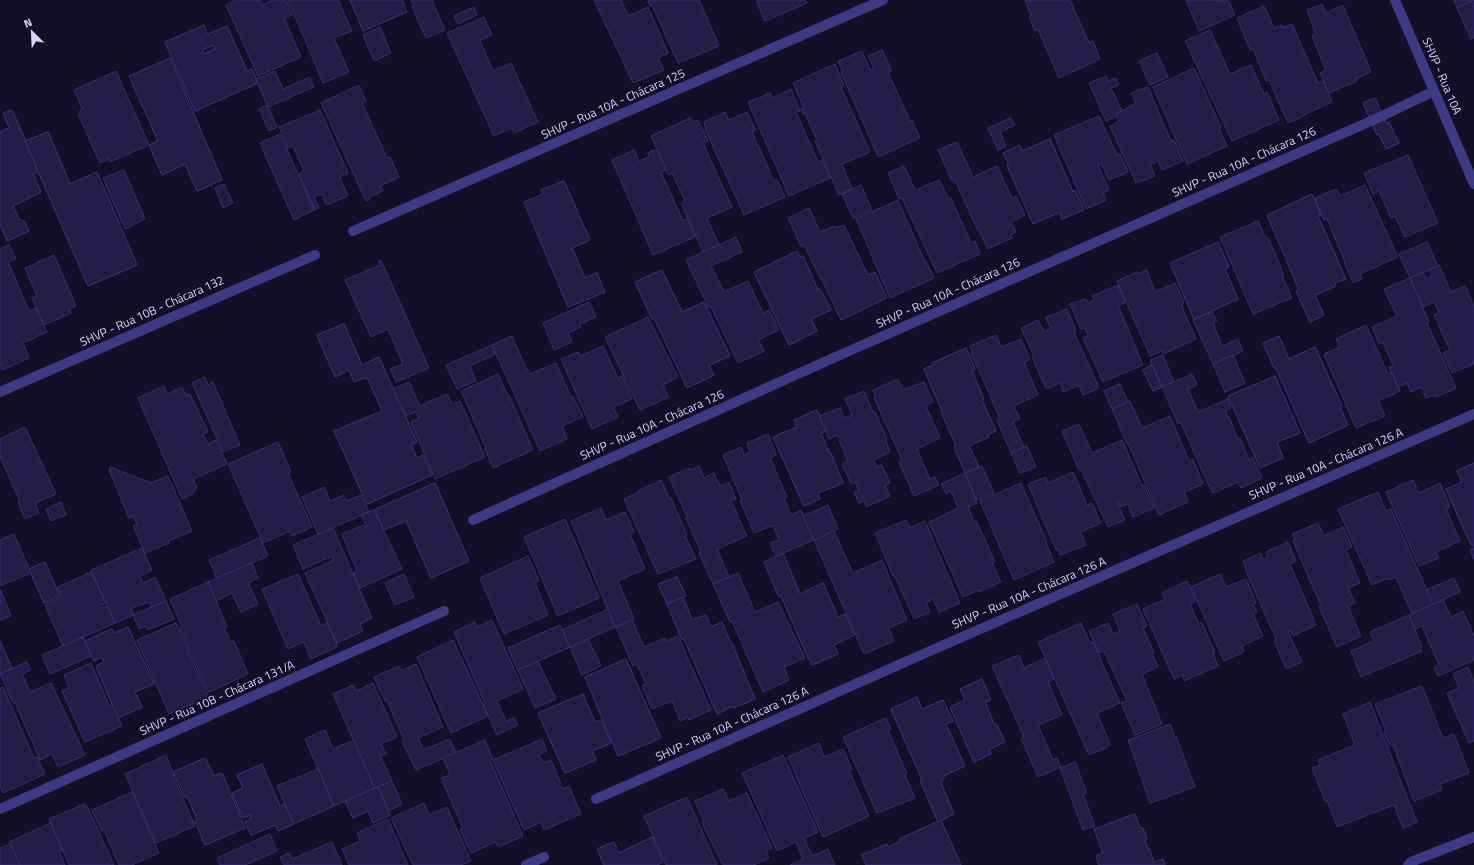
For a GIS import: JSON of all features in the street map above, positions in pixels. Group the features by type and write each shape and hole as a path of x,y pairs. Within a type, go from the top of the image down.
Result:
{"street":[{"name":"SHVP - Rua 10A - Chácara 125","path":"352,231 883,0"},
{"name":"SHVP - Rua 10A","path":"1395,0 1474,184"},
{"name":"SHVP - Rua 10A - Chácara 126","path":"472,520 840,355 1380,117 1434,91"},
{"name":"SHVP - Rua 10B - Chácara 132","path":"0,392 315,255"},
{"name":"SHVP - Rua 10A - Chácara 126 A","path":"596,799 938,647 1474,414"},
{"name":"SHVP - Rua 10B - Chácara 131/A","path":"0,809 444,610"},
{"path":"1408,865 1411,862 1474,837"},
{"path":"526,865 544,857"}],"building":[{"path":"236,0 260,0 262,5 273,0 286,0 292,15 284,18 301,57 258,76 226,5"},
{"path":"288,0 338,0 352,31 334,38 349,72 323,83"},
{"path":"350,0 402,0 407,12 363,31"},
{"path":"350,0 402,0 407,12 363,31"},
{"path":"411,0 432,0 445,30 426,38 412,7 414,6"},
{"path":"594,0 621,0 628,16 648,7 668,53 658,58 664,70 633,83"},
{"path":"648,0 699,0 719,46 678,63 652,5 650,6"},
{"path":"756,0 805,0 807,3 765,21"},
{"path":"1025,0 1070,0 1089,43 1093,41 1100,59 1059,78 1038,29 1035,31 1029,17 1031,16"},
{"path":"1186,0 1228,0 1235,15 1199,31"},
{"path":"1454,0 1474,0 1457,8"},
{"path":"1474,0 1474,38 1471,39 1457,8"},
{"path":"1322,4 1326,13 1343,5 1371,72 1356,79 1357,81 1329,93 1320,73 1326,70 1312,36 1316,34 1307,10"},
{"path":"1264,6 1274,28 1282,25 1283,28 1292,24 1318,83 1323,81 1332,102 1288,123 1269,80 1266,81 1253,49 1250,50 1237,18"},
{"path":"474,7 477,15 458,24 454,16"},
{"path":"484,17 492,35 480,40 493,71 511,63 538,122 514,133 512,128 494,136 447,33"},
{"path":"204,25 208,34 227,26 247,71 252,69 258,83 195,111 165,42","holes":["213,45 215,49 204,54 202,50"]},
{"path":"204,25 208,34 227,26 247,71 252,69 258,83 195,111 165,42","holes":["213,45 215,49 204,54 202,50"]},
{"path":"380,27 391,53 374,61 363,35"},
{"path":"1210,30 1230,74 1251,65 1264,94 1267,92 1279,120 1232,141 1185,41"},
{"path":"882,50 892,71 888,72 910,121 912,120 920,138 878,157 841,72 843,72 838,61 862,51 870,70 874,69 868,56"},
{"path":"1157,53 1168,77 1150,85 1139,61"},
{"path":"170,58 222,180 197,191 185,164 162,175 149,145 158,141 129,76"},
{"path":"170,58 222,180 197,191 185,164 162,175 149,145 158,141 129,76"},
{"path":"835,64 844,86 841,87 870,152 842,164 852,189 839,195 815,141 817,140 805,113 803,114 801,109 804,108 793,83"},
{"path":"1194,68 1221,127 1219,128 1227,146 1187,164 1153,87"},
{"path":"116,71 149,145 110,162 109,159 100,163 78,114 82,108 74,90"},
{"path":"275,71 283,89 310,77 314,87 268,107 256,79"},
{"path":"1106,76 1108,81 1116,78 1119,85 1111,88 1122,111 1116,114 1117,116 1106,121 1089,83"},
{"path":"359,85 366,101 362,103 387,158 390,157 399,177 380,186 383,191 368,198 369,200 366,201 321,103"},
{"path":"1148,87 1171,141 1174,140 1183,161 1162,170 1158,161 1150,165 1155,176 1136,183 1110,126 1119,121 1116,114 1136,103 1131,93"},
{"path":"791,89 800,111 796,112 818,162 822,160 830,178 789,196 748,102 770,93 772,98"},
{"path":"1375,98 1386,123 1389,122 1399,143 1386,149 1379,134 1377,135 1363,103"},
{"path":"1375,98 1386,123 1389,122 1399,143 1386,149 1379,134 1377,135 1363,103"},
{"path":"267,105 277,127 269,131 259,109"},
{"path":"12,110 39,171 33,174 41,192 13,206 19,219 24,221 29,231 7,241 0,224 0,132 9,128 3,113"},
{"path":"12,110 39,171 33,174 41,192 13,206 19,219 24,221 29,231 7,241 0,224 0,132 9,128 3,113"},
{"path":"320,110 348,173 340,177 348,196 326,205 322,194 314,197 319,208 315,210 299,174 304,171 293,146 288,148 279,127"},
{"path":"725,112 729,120 747,112 756,130 752,132 774,181 777,180 785,197 744,215 706,131 704,122"},
{"path":"1099,116 1117,155 1120,154 1128,172 1109,180 1101,163 1098,165 1109,190 1103,193 1106,200 1086,209 1054,135"},
{"path":"690,118 693,122 698,120 708,141 703,143 732,207 707,218 719,245 703,252 681,203 685,201 672,173 668,175 651,136"},
{"path":"1011,118 1015,125 1000,132 1006,146 998,150 988,128"},
{"path":"48,132 70,184 97,172 137,265 88,286 25,141"},
{"path":"48,132 70,184 97,172 137,265 88,286 25,141"},
{"path":"280,134 314,210 294,220 260,143"},
{"path":"1050,139 1073,192 1075,190 1084,210 1062,219 1060,212 1033,224 1003,153 1020,145 1022,151"},
{"path":"1050,139 1073,192 1075,190 1084,210 1062,219 1060,212 1033,224 1003,153 1020,145 1022,151"},
{"path":"957,142 973,177 997,166 1012,198 1016,196 1025,215 1011,222 1016,232 1011,235 1012,238 988,249 978,228 977,229 955,180 952,181 938,150"},
{"path":"657,149 666,170 661,172 683,221 687,219 695,237 653,255 612,160 634,150 639,161 649,157 648,153"},
{"path":"1408,155 1438,223 1405,237 1395,216 1391,218 1379,191 1373,194 1364,173"},
{"path":"904,166 915,190 939,180 949,199 951,198 971,243 975,241 980,254 937,273 902,198 899,199 888,173"},
{"path":"124,170 145,219 125,229 103,178"},
{"path":"564,181 590,240 572,248 585,278 597,273 605,292 568,307 524,202 543,194 541,190"},
{"path":"564,181 590,240 572,248 585,278 597,273 605,292 568,307 524,202 543,194 541,190"},
{"path":"224,184 233,203 223,208 215,188"},
{"path":"861,185 872,210 853,218 842,194"},
{"path":"1365,185 1398,257 1360,274 1362,279 1353,283 1327,219 1324,220 1315,198 1336,189 1340,196"},
{"path":"1312,194 1321,215 1318,216 1346,279 1335,283 1336,286 1315,295 1324,315 1310,322 1296,291 1299,290 1267,215"},
{"path":"1312,194 1321,215 1318,216 1346,279 1335,283 1336,286 1315,295 1324,315 1310,322 1296,291 1299,290 1267,215"},
{"path":"898,200 924,260 934,278 890,298 856,219"},
{"path":"809,208 820,232 834,226 835,228 844,225 868,275 875,272 887,298 841,320 804,245 801,246 788,218"},
{"path":"1258,221 1266,238 1268,238 1280,265 1283,278 1292,298 1253,314 1220,237"},
{"path":"736,237 742,252 711,266 724,292 748,281 763,313 769,310 779,330 758,340 764,351 738,363 686,260"},
{"path":"1218,242 1229,267 1225,269 1238,299 1194,319 1170,263"},
{"path":"1218,242 1229,267 1225,269 1238,299 1194,319 1170,263"},
{"path":"1427,242 1438,266 1410,278 1399,254"},
{"path":"9,245 16,259 8,262 29,311 36,308 47,332 23,343 29,358 2,370 0,364 0,249"},
{"path":"797,251 800,257 803,256 818,290 820,289 831,310 811,319 817,331 789,345 754,272"},
{"path":"797,251 800,257 803,256 818,290 820,289 831,310 811,319 817,331 789,345 754,272"},
{"path":"54,255 76,306 69,309 71,313 44,325 32,298 37,296 25,268"},
{"path":"381,260 429,368 396,382 390,369 403,364 388,329 371,337 345,280 380,265 378,261"},
{"path":"1439,265 1451,292 1465,286 1474,306 1474,364 1452,373 1443,353 1450,350 1434,315 1439,313 1434,302 1423,307 1410,278 1423,272 1426,279 1432,276 1429,270"},
{"path":"662,270 682,312 704,302 730,356 709,365 714,375 687,388 654,318 652,319 635,282"},
{"path":"662,270 682,312 704,302 730,356 709,365 714,375 687,388 654,318 652,319 635,282"},
{"path":"1147,270 1155,292 1175,283 1184,303 1182,307 1196,339 1163,354 1162,351 1150,356 1117,281 1137,272 1138,274"},
{"path":"1410,278 1429,322 1427,323 1456,388 1436,397 1435,395 1426,398 1421,387 1411,392 1407,383 1398,387 1389,367 1393,366 1383,342 1379,344 1372,327 1397,316 1384,289"},
{"path":"1118,285 1125,303 1118,305 1143,365 1103,382 1083,338 1088,336 1085,328 1081,329 1070,304 1086,299 1088,303 1094,300 1092,296"},
{"path":"589,302 596,317 580,324 581,327 568,333 572,342 554,350 543,323"},
{"path":"1067,309 1076,331 1074,332 1099,388 1083,395 1079,385 1063,392 1060,383 1046,389 1032,357 1034,356 1021,328 1038,320 1044,332 1051,329 1046,317"},
{"path":"1212,312 1217,321 1213,323 1222,346 1238,339 1243,351 1213,364 1193,320"},
{"path":"648,317 678,377 663,385 669,397 640,410 605,337"},
{"path":"344,324 362,365 379,357 417,442 411,445 417,458 423,455 432,475 367,504 334,431 382,411 367,377 354,382 349,370 335,377 317,335"},
{"path":"344,324 362,365 379,357 417,442 411,445 417,458 423,455 432,475 367,504 334,431 382,411 367,377 354,382 349,370 335,377 317,335"},
{"path":"1366,325 1388,374 1391,372 1400,391 1378,401 1385,416 1356,428 1324,354 1340,347 1336,339"},
{"path":"996,335 1001,347 1021,339 1030,360 1024,362 1038,395 1014,406 1020,419 1013,422 1024,447 1011,453 997,420 1000,418 971,353 973,353 970,346"},
{"path":"512,336 530,374 556,363 571,397 573,396 583,417 562,426 567,439 540,451 492,345"},
{"path":"1279,336 1289,359 1315,347 1342,406 1340,407 1348,425 1309,443 1276,368 1274,368 1263,343"},
{"path":"1279,336 1289,359 1315,347 1342,406 1340,407 1348,425 1309,443 1276,368 1274,368 1263,343"},
{"path":"492,345 496,354 470,366 476,381 457,389 446,365"},
{"path":"603,346 618,378 622,376 632,399 613,407 618,417 592,429 561,359 578,352 580,356"},
{"path":"966,348 975,369 972,371 984,399 982,400 996,431 988,434 989,437 969,446 979,467 965,473 954,447 956,446 924,369 933,365 932,363"},
{"path":"966,348 975,369 972,371 984,399 982,400 996,431 988,434 989,437 969,446 979,467 965,473 954,447 956,446 924,369 933,365 932,363"},
{"path":"1163,355 1174,382 1162,387 1150,360"},
{"path":"1233,355 1245,383 1225,392 1213,364"},
{"path":"1152,365 1162,387 1153,391 1143,370"},
{"path":"1152,365 1162,387 1153,391 1143,370"},
{"path":"498,374 508,396 509,395 533,450 493,468 485,449 486,448 461,391"},
{"path":"1192,374 1197,385 1188,389 1198,412 1228,399 1231,408 1225,411 1238,439 1240,438 1249,460 1253,458 1262,478 1241,488 1238,482 1213,493 1181,423 1178,424 1162,387"},
{"path":"1275,376 1300,433 1277,442 1283,458 1260,468 1228,396"},
{"path":"1275,376 1300,433 1277,442 1283,458 1260,468 1228,396"},
{"path":"205,377 208,385 213,382 240,445 223,452 192,383"},
{"path":"898,379 903,390 924,382 933,402 926,406 940,438 917,449 930,479 935,477 939,485 914,496 899,462 902,460 874,398 876,397 873,390"},
{"path":"409,382 419,406 447,394 452,404 460,401 485,457 435,479 411,422 419,418 416,412 406,416 393,389"},
{"path":"1120,384 1128,402 1112,409 1104,391"},
{"path":"164,386 167,394 182,387 186,395 190,394 208,432 203,434 208,444 216,440 227,464 193,479 197,487 193,494 182,499 138,398"},
{"path":"864,391 887,439 885,439 890,452 873,460 877,467 882,465 890,483 885,486 890,496 866,507 864,501 859,503 854,492 859,491 855,482 851,484 842,464 848,461 837,435 829,439 819,416 840,408 845,418 852,415 845,399"},
{"path":"1130,401 1142,428 1170,416 1189,461 1193,459 1203,484 1184,492 1188,502 1159,515 1112,409"},
{"path":"817,410 826,431 821,433 843,483 818,493 820,499 804,506 773,437 797,427 794,420"},
{"path":"817,410 826,431 821,433 843,483 818,493 820,499 804,506 773,437 797,427 794,420"},
{"path":"1079,424 1092,453 1122,440 1142,486 1144,485 1154,508 1133,517 1128,504 1121,507 1118,501 1117,502 1125,520 1108,527 1081,469 1079,470 1062,431"},
{"path":"25,427 56,494 35,503 39,513 25,519 18,502 20,502 0,456 0,439"},
{"path":"768,434 776,455 770,458 787,497 784,498 791,515 801,510 814,540 776,556 770,543 779,540 773,526 754,533 723,455 741,447 744,455 750,452 747,443"},
{"path":"278,442 291,472 288,473 312,527 292,536 290,531 263,543 228,464"},
{"path":"1027,446 1036,467 1020,473 1011,453"},
{"path":"1474,463 1474,547 1472,544 1471,545 1446,489 1462,482 1457,471"},
{"path":"1474,463 1474,547 1472,544 1471,545 1446,489 1462,482 1457,471"},
{"path":"699,466 704,478 714,473 720,486 729,482 736,499 731,501 747,536 717,549 729,577 713,584 699,553 701,552 686,518 687,517 669,477 689,468 690,470"},
{"path":"982,466 994,493 977,500 965,473"},
{"path":"110,467 151,483 168,476 192,531 145,553 133,526 137,524 133,516 129,518 109,470"},
{"path":"1073,472 1087,505 1092,503 1101,523 1080,532 1086,545 1060,555 1058,549 1056,550 1028,484 1046,477 1048,483"},
{"path":"965,473 977,503 968,507 974,522 976,521 995,562 992,563 1001,582 979,592 979,590 963,597 929,522 958,508 951,491 946,494 941,484"},
{"path":"661,480 669,498 671,498 687,535 685,536 696,559 658,574 624,499"},
{"path":"1413,480 1419,493 1440,483 1450,507 1446,509 1460,541 1436,552 1439,558 1419,566 1386,492"},
{"path":"435,483 469,561 431,578 406,521 408,520 384,530 374,510"},
{"path":"435,483 469,561 431,578 406,521 408,520 384,530 374,510"},
{"path":"1021,483 1047,542 1046,543 1054,562 1014,580 980,501"},
{"path":"324,487 330,501 344,495 347,501 361,495 369,512 318,534 302,497"},
{"path":"1378,492 1386,511 1391,509 1433,604 1412,614 1396,577 1389,580 1388,578 1372,585 1338,509"},
{"path":"61,502 66,515 51,521 46,509"},
{"path":"828,505 838,529 814,540 803,516"},
{"path":"601,508 606,520 625,512 634,532 630,534 645,569 618,581 634,619 615,627 571,521"},
{"path":"374,510 402,569 360,588 353,573 357,571 342,534 364,525 365,528 367,527 361,515"},
{"path":"565,519 599,598 558,616 524,537"},
{"path":"906,520 910,528 925,521 960,603 939,612 933,599 926,603 930,612 914,619 895,576 893,576 875,533"},
{"path":"1318,523 1324,536 1343,527 1352,547 1346,550 1360,583 1348,588 1355,603 1348,606 1361,636 1337,647 1319,607 1321,606 1293,541 1295,540 1292,534"},
{"path":"333,528 372,618 360,624 363,631 337,643 305,573 334,560 332,556 303,569 293,545"},
{"path":"834,531 853,573 882,560 907,620 888,628 894,641 864,654 814,540"},
{"path":"14,534 31,573 0,586 0,540"},
{"path":"260,538 268,556 217,579 209,560"},
{"path":"1288,542 1296,561 1290,564 1316,625 1293,636 1291,631 1288,632 1302,662 1286,669 1274,640 1276,639 1245,569 1246,568 1243,561 1261,553 1263,560 1268,557 1266,552"},
{"path":"142,548 152,570 140,576 143,583 155,577 166,601 151,607 149,602 131,609 134,615 115,623 91,570"},
{"path":"1474,548 1474,559 1470,550"},
{"path":"1474,548 1474,559 1470,550"},
{"path":"783,553 800,594 823,583 838,617 845,614 854,635 834,645 838,654 812,665 764,562"},
{"path":"783,553 800,594 823,583 838,617 845,614 854,635 834,645 838,654 812,665 764,562"},
{"path":"528,556 539,581 535,583 548,615 504,634 480,578"},
{"path":"45,562 60,596 44,603 29,569"},
{"path":"45,562 60,596 44,603 29,569"},
{"path":"252,563 258,578 248,583 258,604 241,612 232,593 216,601 208,582"},
{"path":"91,572 106,603 101,605 103,608 107,606 115,623 63,646 45,605 62,597 58,587"},
{"path":"738,573 755,612 778,602 805,658 784,667 789,680 763,692 732,621 730,622 713,584"},
{"path":"298,574 321,626 327,623 337,645 337,647 311,659 304,642 288,649 262,589"},
{"path":"404,574 414,597 395,605 385,583"},
{"path":"1220,574 1226,587 1246,579 1256,603 1253,605 1257,612 1253,614 1263,636 1242,646 1244,652 1224,661 1191,587"},
{"path":"677,577 686,596 667,604 658,584"},
{"path":"677,577 686,596 667,604 658,584"},
{"path":"1454,578 1460,592 1433,604 1426,590"},
{"path":"1187,581 1196,601 1190,604 1199,624 1202,623 1215,653 1213,653 1218,666 1184,681 1183,675 1174,679 1143,609 1165,599 1162,593"},
{"path":"208,582 227,627 224,628 231,642 234,641 248,674 209,692 180,628 182,627 170,599"},
{"path":"0,589 11,616 0,620"},
{"path":"683,597 692,620 706,615 711,627 722,622 755,699 734,708 733,706 717,714 684,639 682,640 667,604"},
{"path":"683,597 692,620 706,615 711,627 722,622 755,699 734,708 733,706 717,714 684,639 682,640 667,604"},
{"path":"1443,600 1451,617 1463,611 1474,636 1474,660 1438,676 1434,668 1439,665 1422,626 1415,629 1409,615"},
{"path":"166,601 174,619 148,630 146,626 139,629 133,615"},
{"path":"1137,604 1147,626 1143,628 1154,653 1152,654 1158,667 1142,674 1162,724 1135,735 1121,703 1127,701 1104,651 1099,653 1089,631 1108,623 1113,634 1120,631 1113,614"},
{"path":"608,609 615,627 570,647 562,630"},
{"path":"1409,615 1422,647 1420,648 1422,651 1361,677 1351,651 1374,641 1370,632"},
{"path":"492,620 523,689 497,701 506,721 514,718 518,725 497,735 483,704 485,703 454,632 475,622 477,627"},
{"path":"632,620 644,647 665,638 666,641 678,636 711,710 689,720 688,717 680,721 672,701 652,709 642,686 646,684 637,664 633,666 616,627"},
{"path":"176,623 209,697 169,714 137,640"},
{"path":"1081,623 1090,643 1093,642 1120,703 1097,713 1110,744 1108,747 1089,755 1038,642"},
{"path":"560,625 570,647 518,670 508,648"},
{"path":"560,625 570,647 518,670 508,648"},
{"path":"128,627 154,684 135,692 142,707 118,718 96,666 104,662 102,657 94,661 85,641 112,629 114,633"},
{"path":"128,627 154,684 135,692 142,707 118,718 96,666 104,662 102,657 94,661 85,641 112,629 114,633"},
{"path":"83,637 91,656 50,674 42,655"},
{"path":"588,639 601,666 582,675 570,647"},
{"path":"453,640 488,716 451,733 417,657"},
{"path":"0,641 12,668 0,674"},
{"path":"0,641 12,668 0,674"},
{"path":"1019,655 1024,668 1045,658 1054,679 1048,682 1062,715 1038,725 1053,760 1057,758 1061,767 1038,777 1021,738 1024,737 992,666"},
{"path":"626,659 661,738 618,756 585,677"},
{"path":"626,659 661,738 618,756 585,677"},
{"path":"538,661 556,699 535,708 518,670"},
{"path":"27,662 31,670 22,674 30,692 51,683 85,755 58,767 52,754 40,760 15,702 13,703 0,674"},
{"path":"91,663 109,705 112,703 122,726 85,742 62,691 69,688 64,675"},
{"path":"416,664 443,727 418,738 423,750 450,739 456,753 416,770 402,741 404,740 387,700 385,701 374,677 399,666 401,671"},
{"path":"1468,667 1474,682 1474,741 1469,743 1447,693 1459,688 1453,674"},
{"path":"982,679 991,700 985,702 994,724 996,723 1005,742 989,749 991,754 974,762 950,707 965,700 960,689"},
{"path":"982,679 991,700 985,702 994,724 996,723 1005,742 989,749 991,754 974,762 950,707 965,700 960,689"},
{"path":"373,683 397,737 381,744 386,754 380,756 392,781 375,789 333,694 353,685 356,691"},
{"path":"1422,686 1443,738 1454,734 1469,773 1440,784 1442,790 1414,801 1393,745 1390,746 1384,732 1386,731 1375,704"},
{"path":"3,687 34,758 37,757 45,774 3,793 0,786 0,688"},
{"path":"583,694 595,722 601,720 611,743 592,751 596,760 565,773 538,713"},
{"path":"583,694 595,722 601,720 611,743 592,751 596,760 565,773 538,713"},
{"path":"917,697 922,709 943,700 953,721 946,724 965,766 945,775 941,783 954,814 938,822 920,780 922,780 891,709"},
{"path":"917,697 922,709 943,700 953,721 946,724 965,766 945,775 941,783 954,814 938,822 920,780 922,780 891,709"},
{"path":"1370,702 1417,822 1403,828 1394,805 1337,827 1327,800 1325,801 1312,768 1320,765 1318,760 1355,745 1343,714"},
{"path":"886,718 891,729 888,730 907,774 905,775 915,798 877,813 843,737"},
{"path":"1170,724 1195,787 1150,803 1128,740"},
{"path":"325,730 333,749 354,740 375,789 334,806 305,739"},
{"path":"542,739 547,751 539,755 543,763 551,760 563,789 569,786 581,814 544,830 541,822 524,830 493,760"},
{"path":"485,740 493,759 490,760 523,836 498,847 496,842 471,853 460,829 463,828 441,778 450,775 443,758"},
{"path":"819,743 824,757 843,749 852,769 849,770 869,816 823,837 788,757"},
{"path":"166,755 174,775 172,775 195,826 156,843 125,774"},
{"path":"783,755 818,832 804,838 812,856 828,849 835,865 790,865 803,859 796,842 777,851 742,773"},
{"path":"205,758 214,776 222,773 245,828 205,845 195,821 197,819 187,796 184,797 173,772"},
{"path":"205,758 214,776 222,773 245,828 205,845 195,821 197,819 187,796 184,797 173,772"},
{"path":"1075,762 1087,793 1083,794 1095,826 1083,830 1060,768"},
{"path":"262,764 280,806 285,804 294,824 278,831 275,825 251,835 245,822 251,819 250,815 243,818 232,793 243,788 237,775"},
{"path":"262,764 280,806 285,804 294,824 278,831 275,825 251,835 245,822 251,819 250,815 243,818 232,793 243,788 237,775"},
{"path":"318,769 334,806 294,824 277,786"},
{"path":"392,781 402,804 388,811 378,787"},
{"path":"378,787 390,815 373,823 368,811 353,818 345,801"},
{"path":"378,787 390,815 373,823 368,811 353,818 345,801"},
{"path":"723,789 729,801 747,793 772,848 766,851 769,858 754,865 723,865 702,823 704,822 695,801"},
{"path":"132,792 159,853 132,865 119,865 104,830 102,831 92,810"},
{"path":"687,797 717,865 666,865 644,816"},
{"path":"424,803 429,815 447,807 471,861 461,865 413,865 391,818"},
{"path":"84,804 85,807 87,806 114,865 69,865 49,819"},
{"path":"1135,814 1140,828 1143,828 1147,839 1145,841 1154,862 1163,859 1165,865 1099,865 1096,856 1103,853 1094,829"},
{"path":"1135,814 1140,828 1143,828 1147,839 1145,841 1154,862 1163,859 1165,865 1099,865 1096,856 1103,853 1094,829"},
{"path":"388,819 408,865 349,865 342,849 360,841 357,833"},
{"path":"941,820 961,865 866,865 862,855 887,844 888,847 900,842 899,839"},
{"path":"941,820 961,865 866,865 862,855 887,844 888,847 900,842 899,839"},
{"path":"51,823 62,850 59,851 65,865 20,865 9,842"},
{"path":"270,834 277,851 245,865 220,865 217,858"},
{"path":"652,837 663,862 657,865 604,865 597,849 614,842 619,853"},
{"path":"652,837 663,862 657,865 604,865 597,849 614,842 619,853"},
{"path":"332,842 342,865 284,865 280,857 289,853 292,859"},
{"path":"10,844 20,865 0,865 0,848"}]}
